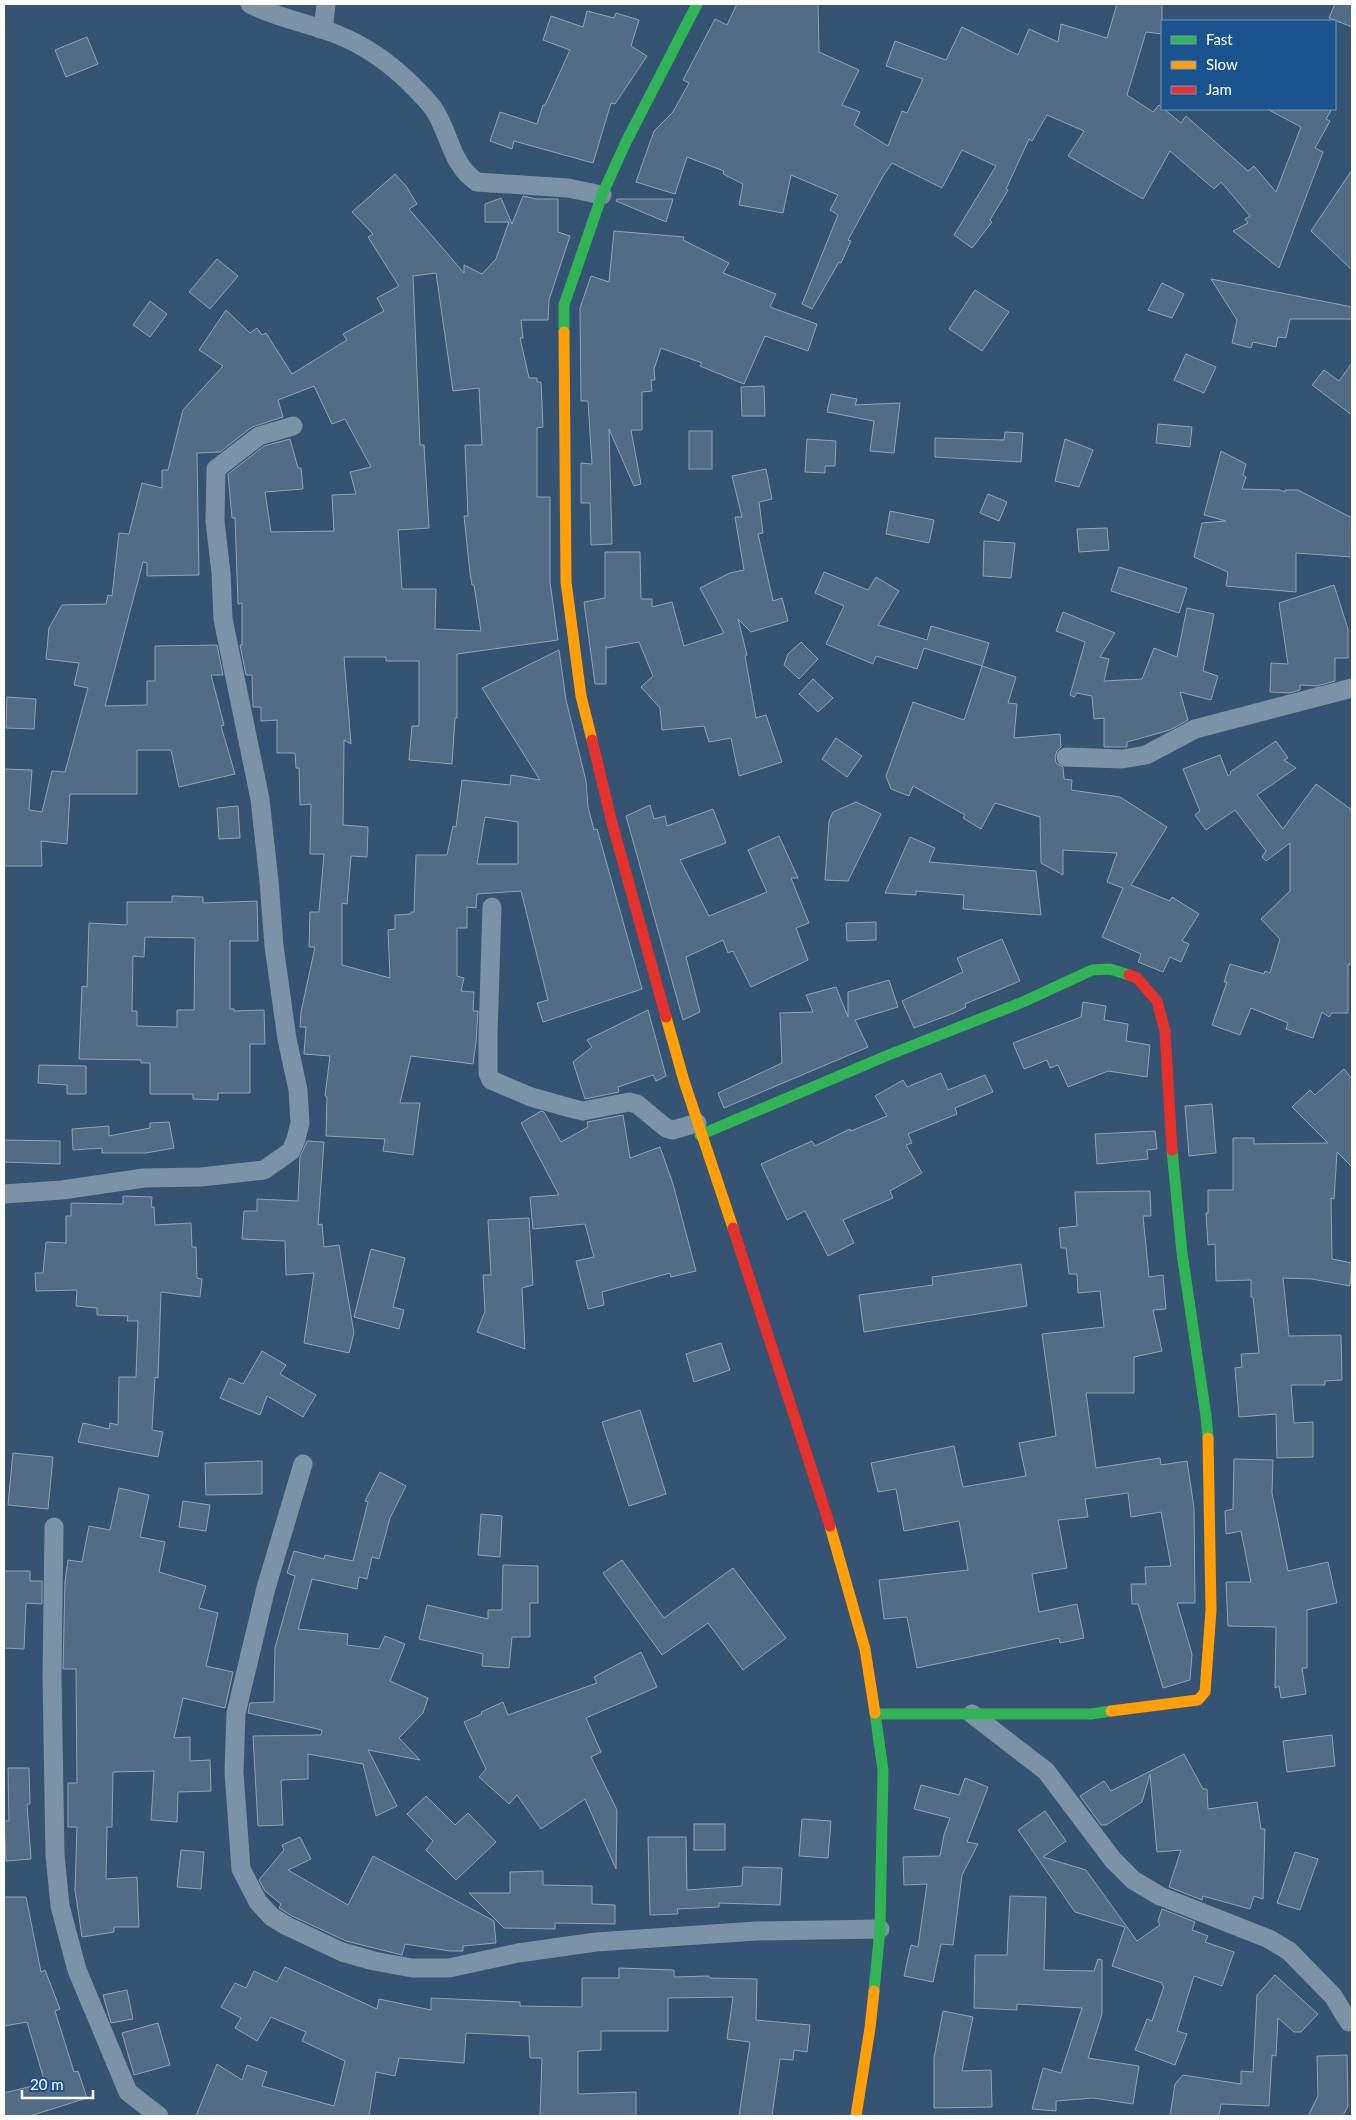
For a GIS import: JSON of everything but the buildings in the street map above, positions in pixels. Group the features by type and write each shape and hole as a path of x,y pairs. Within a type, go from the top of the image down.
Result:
{"street":[{"path":"250,4 363,46 412,84 433,108 459,165 467,175 477,182 568,188 602,195"},
{"path":"320,29 324,22 326,4"},
{"path":"697,4 626,142 602,195 564,305 566,582 581,696 612,823 699,1129 791,1402 840,1556 865,1649 883,1770 880,1929 870,2028 856,2116"},
{"path":"4,1194 62,1190 144,1178 201,1177 264,1170 291,1151 296,1139 300,1123 298,1090 287,1039 274,946 270,881 260,800 223,619 222,572 215,521 216,469 259,436 293,426"},
{"path":"1066,757 1122,759 1146,755 1195,729 1352,688"},
{"path":"492,907 488,1035 488,1073 491,1080 531,1097 574,1109 583,1110 629,1102 637,1104 666,1128 673,1130 699,1129 1023,1002 1069,979 1092,970 1110,968 1137,978 1157,1001 1165,1031 1171,1134 1182,1253 1207,1424 1211,1610 1205,1692 1198,1700 1091,1714 876,1714"},
{"path":"303,1464 266,1588 242,1682 236,1714 234,1772 241,1869 258,1902 272,1917 342,1952 374,1961 412,1968 449,1968 518,1953 596,1942 756,1931 880,1929"},
{"path":"54,1527 52,1676 56,1855 60,1906 77,1970 128,2092 159,2116"},
{"path":"972,1714 1046,1771 1113,1860 1133,1880 1160,1896 1269,1939 1289,1951 1333,1996 1349,2022"}],"traffic: fast":[{"path":"564,332 564,305 602,195 626,142 697,4"},
{"path":"700,1135 886,1056 1023,1002 1092,970 1110,969 1129,975"},
{"path":"1172,1150 1182,1253 1208,1438"},
{"path":"876,1714 1091,1714 1111,1711"},
{"path":"874,1991 880,1929 883,1770 875,1713"}],"traffic: slow":[{"path":"564,332 566,582 581,696 592,740"},
{"path":"666,1017 684,1081 733,1228"},
{"path":"1111,1711 1198,1700 1205,1692 1211,1610 1208,1438"},
{"path":"830,1526 865,1649 875,1713"},
{"path":"856,2116 874,1991"}],"traffic: jam":[{"path":"592,740 612,823 666,1017"},
{"path":"1129,975 1137,978 1157,1001 1165,1031 1172,1150"},
{"path":"733,1228 830,1526"}]}
